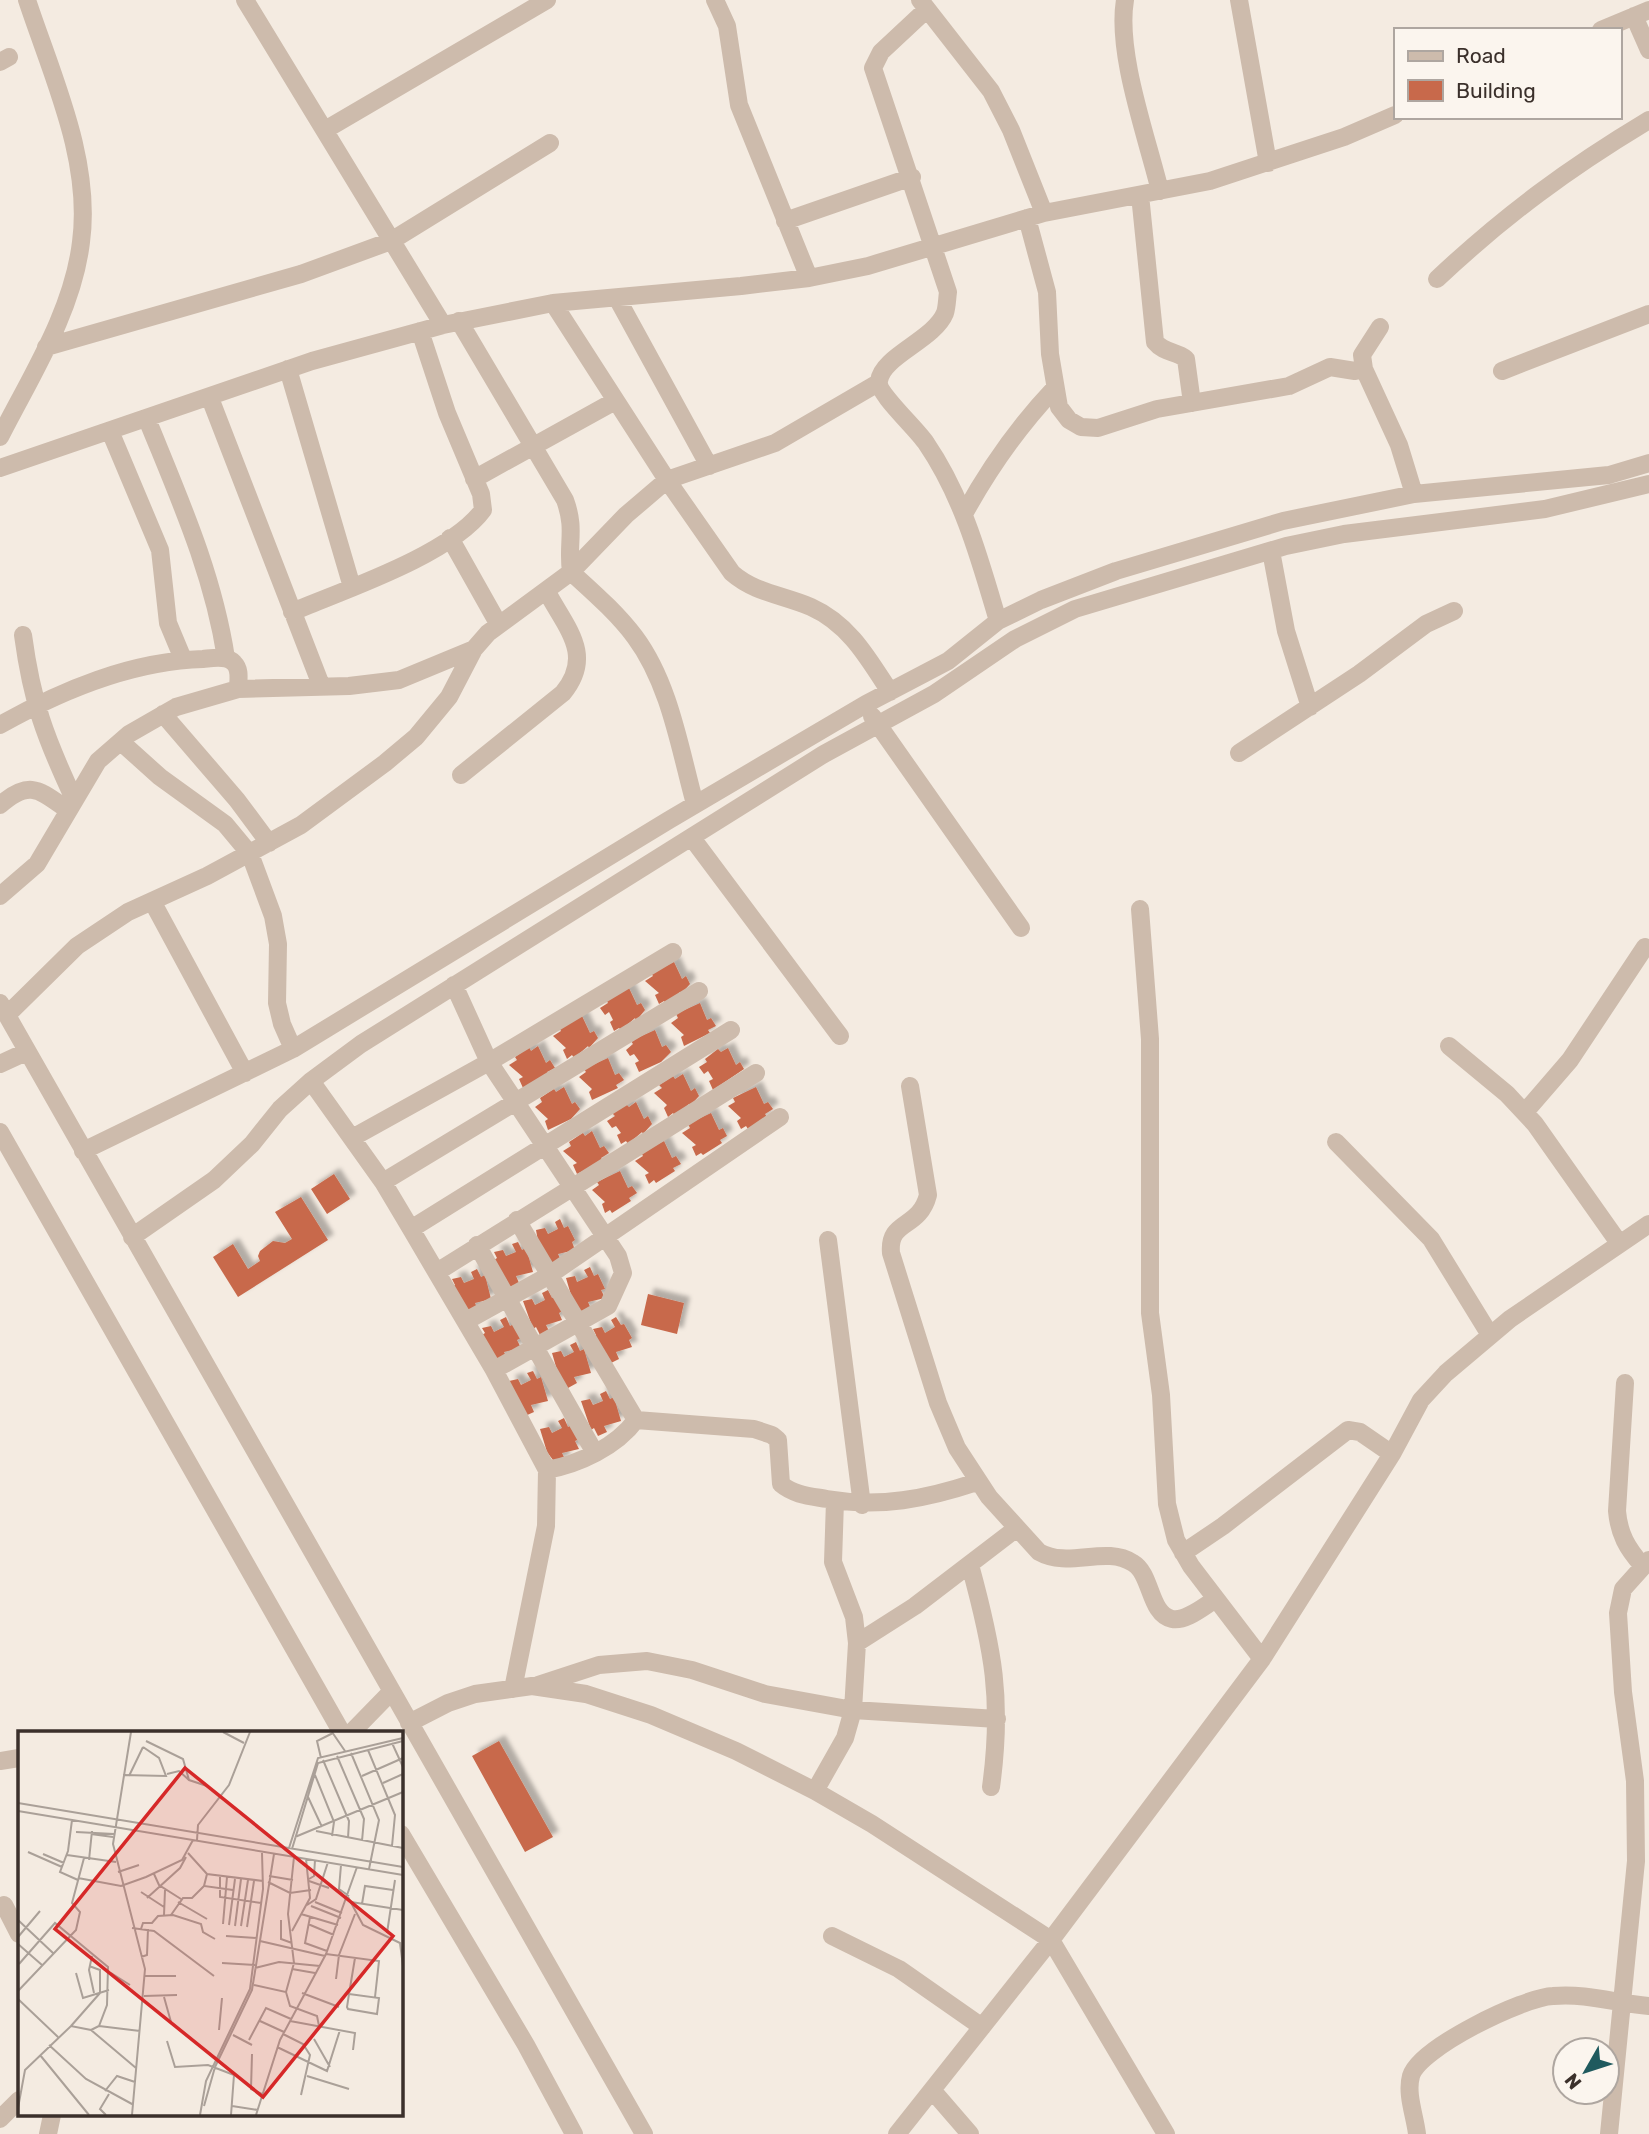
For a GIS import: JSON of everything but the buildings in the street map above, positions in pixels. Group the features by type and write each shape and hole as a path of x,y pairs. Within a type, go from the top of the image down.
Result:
{"street":[{"path":"0,434 46,347 69,292 82,242 82,186 68,122 27,0"},
{"path":"245,0 391,241 451,323 565,500 572,519 571,572 609,606 637,639 657,678 695,804"},
{"path":"325,130 547,0"},
{"path":"715,0 732,48 739,105 809,278"},
{"path":"1125,0 1122,19 1128,62 1160,191"},
{"path":"1239,0 1268,163"},
{"path":"998,621 964,514 927,444 905,415 882,395 878,383 882,371 927,335 944,314 948,292 912,177 873,68 881,52 923,5 991,91 1012,130 1036,216 1047,292 1054,389 1059,407 1069,420 1082,427 1098,428 1157,409 1289,386 1330,367 1355,371 1364,369"},
{"path":"1606,28 1642,13 1649,50"},
{"path":"0,467 210,398 288,369 419,331 553,303 809,278 935,248 1036,216 1210,181 1344,137 1394,115"},
{"path":"1437,279 1534,195 1578,162 1649,120"},
{"path":"46,347 301,274 391,241 550,143"},
{"path":"785,221 912,177"},
{"path":"1140,195 1156,342 1161,350 1178,353 1186,359 1192,403"},
{"path":"617,298 709,466"},
{"path":"553,303 667,480 732,573 744,583 809,606 835,620 860,645 890,692"},
{"path":"1502,372 1649,314"},
{"path":"1380,327 1362,355 1364,369 1398,445 1414,494"},
{"path":"292,612 389,572 450,538 474,522 483,510 474,478 419,331"},
{"path":"288,369 352,587"},
{"path":"644,2134 3,1009 77,946 152,901 270,844 348,792 416,737 449,697 474,649 499,625 571,572 626,515 667,480 775,443 878,383"},
{"path":"964,514 995,458 1021,424 1054,389"},
{"path":"210,398 321,685"},
{"path":"474,478 615,401"},
{"path":"147,419 206,566 226,658"},
{"path":"110,431 160,550 168,624 183,659"},
{"path":"132,1237 214,1180 311,1081 361,1044 824,754 872,715 890,692 948,661 998,621 1041,600 1167,556 1283,520 1414,494 1609,475 1649,463"},
{"path":"83,1151 293,1049 695,804 872,715 934,694 1015,639 1075,609 1271,551 1344,534 1545,509 1649,484"},
{"path":"450,538 499,625"},
{"path":"1271,551 1286,631 1310,707"},
{"path":"461,775 563,693 575,679 580,660 575,643 547,592"},
{"path":"1239,752 1310,707 1426,624 1454,611"},
{"path":"23,635 35,705 71,804"},
{"path":"0,896 37,864 98,761 121,742 176,707 238,689 374,685 399,680 474,649"},
{"path":"0,725 35,705 95,680 183,659 226,658 233,661 239,670 238,689"},
{"path":"163,714 237,800 270,844"},
{"path":"872,715 1021,928"},
{"path":"121,742 160,777 225,824 250,855 273,916 278,944 278,1003 282,1024 293,1049"},
{"path":"0,805 24,789 37,789 71,804"},
{"path":"692,838 840,1036"},
{"path":"152,901 245,1073"},
{"path":"1140,909 1150,1065 1150,1313 1161,1395 1167,1504 1175,1540 1262,1660"},
{"path":"1525,1112 1570,1060 1606,1010 1645,947"},
{"path":"352,1138 489,1062 673,952"},
{"path":"454,985 489,1062 618,1256 623,1273 608,1306 494,1370"},
{"path":"383,1182 699,991"},
{"path":"411,1229 731,1030"},
{"path":"1449,1046 1525,1112 1569,1169 1619,1243"},
{"path":"0,1064 26,1052"},
{"path":"437,1272 756,1073"},
{"path":"311,1081 383,1182 494,1370 547,1470 546,1526 513,1689"},
{"path":"910,1086 928,1195 924,1209 916,1219 894,1232 890,1241 891,1253 938,1403 957,1448 977,1482 1039,1552 1052,1559 1111,1556 1127,1559 1138,1565 1163,1614 1173,1619 1185,1618 1216,1599"},
{"path":"466,1321 548,1276 780,1117"},
{"path":"0,1132 340,1731"},
{"path":"1336,1142 1431,1239 1490,1335"},
{"path":"517,1220 577,1325 636,1420"},
{"path":"897,2134 1051,1940 1262,1660 1392,1454 1421,1400 1446,1373 1490,1335 1649,1224"},
{"path":"828,1240 862,1505"},
{"path":"477,1245 595,1453"},
{"path":"1609,2134 1636,1861 1641,1760 1623,1692 1618,1613 1623,1589 1645,1563 1628,1548 1619,1530 1617,1511 1625,1383"},
{"path":"636,1420 754,1430 772,1435 778,1440 781,1484 790,1491 835,1501 862,1505 900,1503 977,1482"},
{"path":"547,1470 572,1466 628,1431 636,1420"},
{"path":"1183,1553 1223,1526 1348,1430 1360,1432 1392,1454"},
{"path":"815,1791 845,1738 853,1710 857,1643 854,1617 833,1562 835,1501"},
{"path":"857,1643 970,1565 1017,1528"},
{"path":"970,1565 989,1638 997,1685 997,1718 990,1787"},
{"path":"409,1723 448,1703 475,1694 532,1686 599,1665 647,1661 692,1670 765,1694 853,1710 997,1718"},
{"path":"532,1686 586,1694 651,1716 736,1751 815,1791 872,1824 1051,1940 1166,2134"},
{"path":"353,1731 391,1692"},
{"path":"0,1760 18,1758"},
{"path":"402,1835 526,2045 574,2134"},
{"path":"4,1905 18,1932"},
{"path":"832,1936 899,1969 982,2027"},
{"path":"1417,2134 1411,2076 1418,2062 1431,2051 1507,2011 1549,1996 1585,1995 1649,2006"},
{"path":"932,2090 970,2134"},
{"path":"0,2119 18,2101"},
{"path":"48,2134 52,2116"}]}
